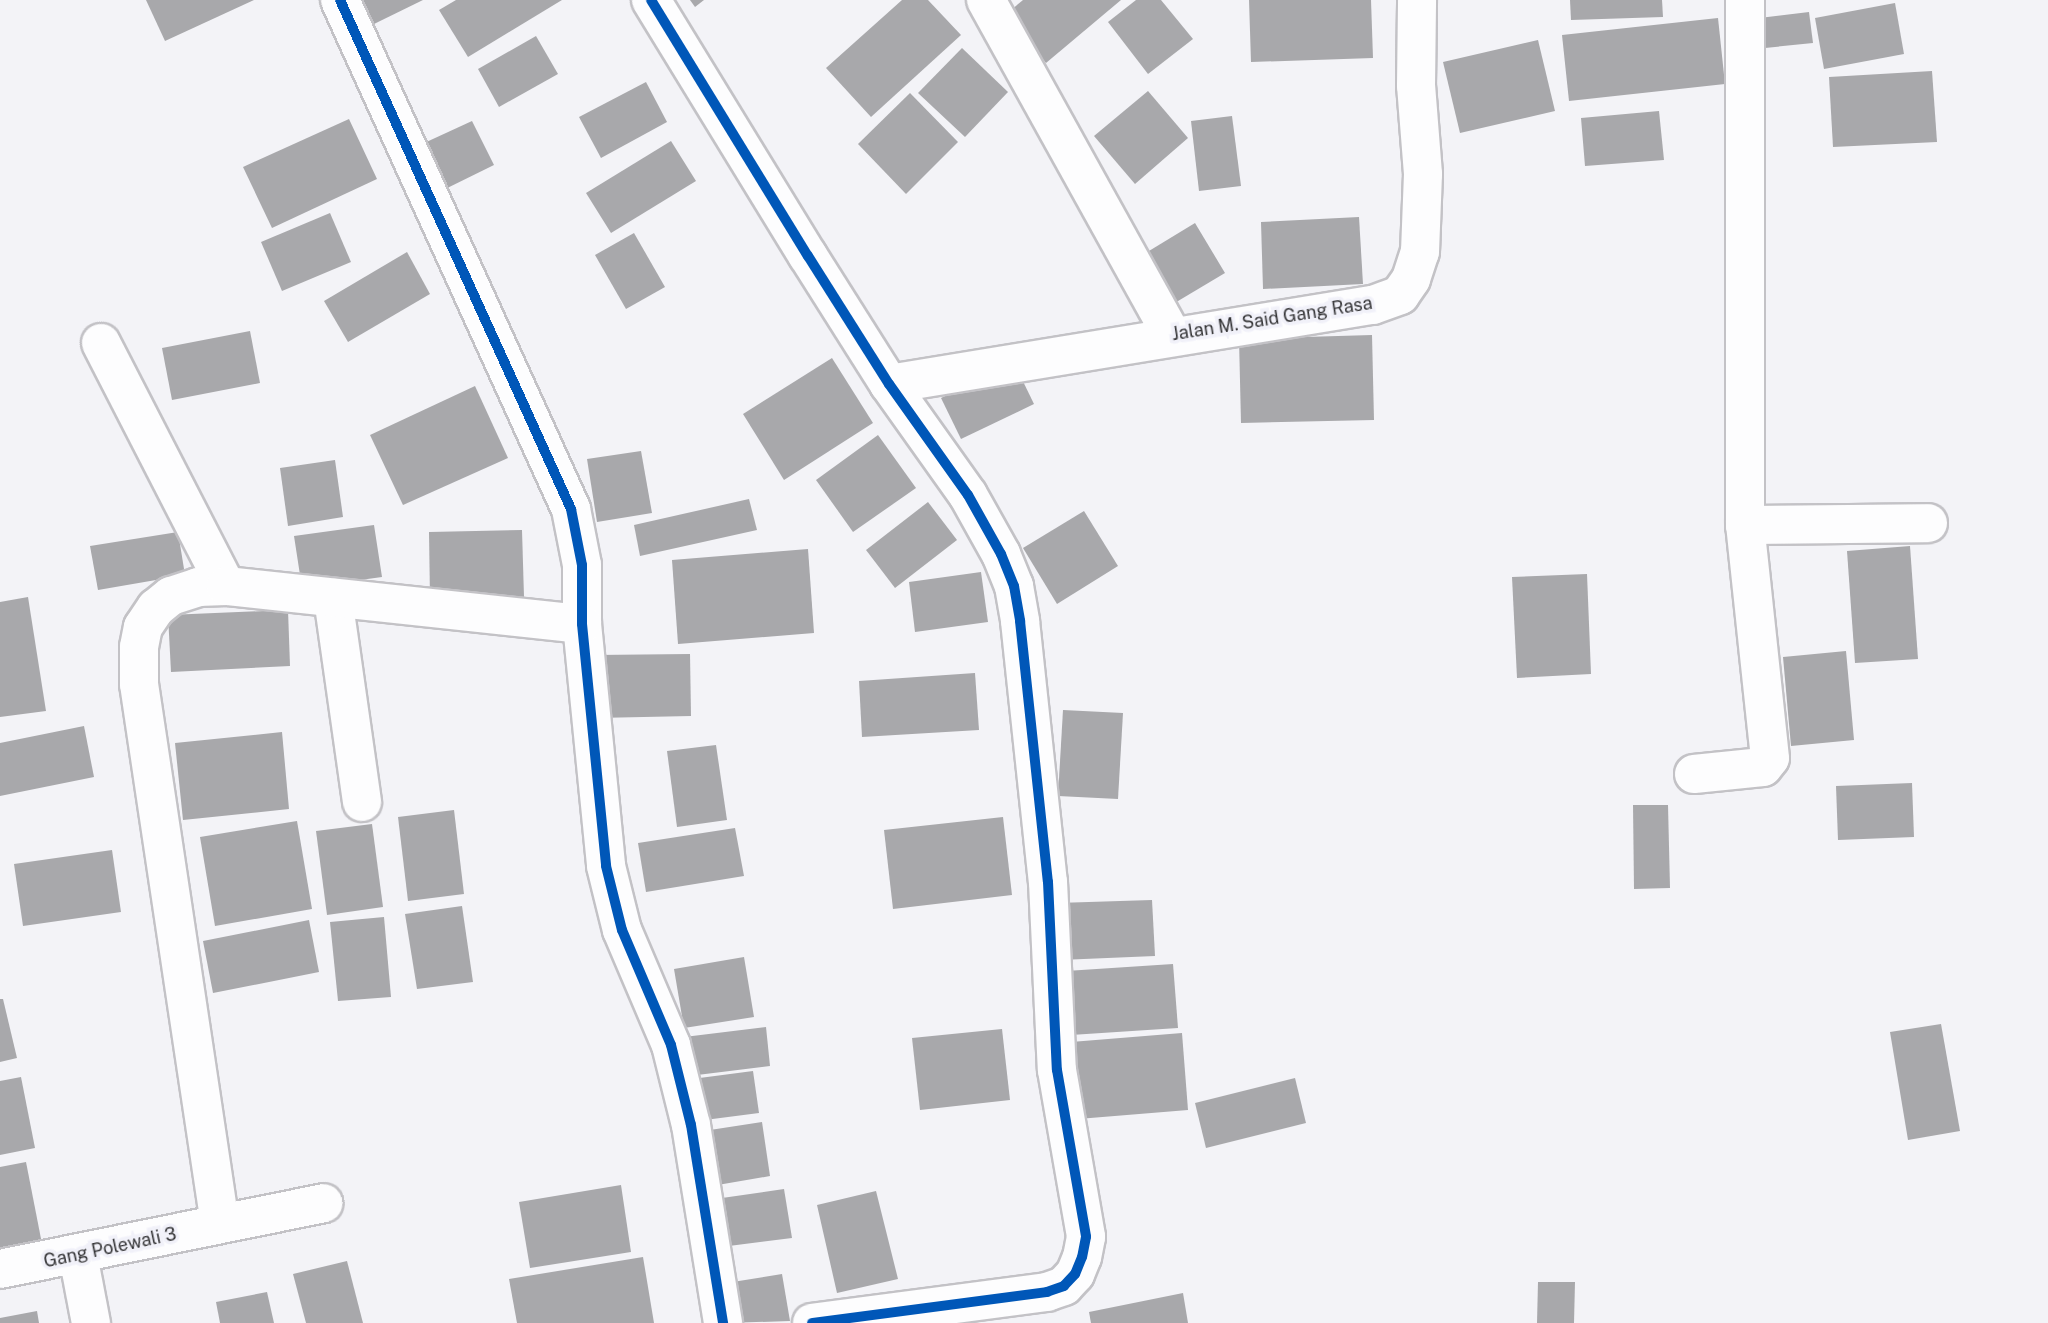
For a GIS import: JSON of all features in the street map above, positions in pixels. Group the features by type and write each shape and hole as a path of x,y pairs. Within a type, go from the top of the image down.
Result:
{"street":[{"path":"340,0 571,509 582,565 582,624 606,866 622,930 671,1045 691,1125 723,1323"},
{"path":"652,0 890,384 968,495 1002,554 1014,586 1043,817 1057,1070 1086,1237 1076,1274 1049,1307 812,1323"},
{"path":"986,0 1172,335"},
{"name":"Jalan M. Said Gang Rasa","path":"890,384 1172,335 1373,305 1400,295 1411,279 1420,252 1423,174 1416,86 1417,0"},
{"path":"1693,774 1763,767 1770,758 1745,525 1745,0"},
{"path":"101,343 226,586"},
{"path":"1745,525 1928,523"},
{"path":"220,1224 139,684 139,647 143,627 156,608 171,596 198,587 226,586 582,624"},
{"path":"333,598 362,802"},
{"name":"Gang Polewali 3","path":"0,1269 323,1203"},
{"path":"78,1255 91,1323"}],"building":[{"path":"146,0 254,0 165,41"},
{"path":"362,0 423,0 374,24"},
{"path":"456,0 562,0 468,57 439,10"},
{"path":"690,0 704,0 695,7"},
{"path":"902,0 928,0 961,35 871,117 826,68"},
{"path":"1023,0 1121,0 1046,63 1005,15"},
{"path":"1136,0 1161,0 1193,39 1148,74 1108,22"},
{"path":"1249,0 1371,0 1373,58 1251,62"},
{"path":"1570,0 1662,0 1663,17 1571,20"},
{"path":"1895,3 1904,54 1824,69 1815,18"},
{"path":"1809,12 1813,43 1755,49 1751,19"},
{"path":"1718,18 1725,84 1569,101 1562,35"},
{"path":"536,36 558,74 499,107 478,69"},
{"path":"1538,40 1555,111 1460,133 1443,62"},
{"path":"962,48 1008,92 965,137 918,93"},
{"path":"1932,71 1937,142 1833,147 1829,77"},
{"path":"646,82 667,122 601,158 579,117"},
{"path":"1148,91 1188,138 1135,184 1094,136"},
{"path":"910,93 958,142 906,194 858,144"},
{"path":"1659,111 1664,160 1585,166 1581,118"},
{"path":"1232,116 1241,186 1199,191 1191,121"},
{"path":"349,119 377,179 272,228 243,167"},
{"path":"472,121 494,165 431,196 409,150"},
{"path":"671,141 696,181 611,233 586,193"},
{"path":"330,213 351,262 282,291 261,242"},
{"path":"1359,217 1363,284 1263,289 1261,222"},
{"path":"1195,223 1225,273 1173,304 1144,254"},
{"path":"634,233 665,287 626,309 595,255"},
{"path":"407,252 430,294 348,342 324,301"},
{"path":"250,331 260,383 172,400 162,348"},
{"path":"1372,335 1374,420 1241,423 1239,339"},
{"path":"832,358 873,423 784,480 743,414"},
{"path":"1014,363 1034,404 961,439 941,398"},
{"path":"475,386 508,458 403,505 370,435"},
{"path":"878,435 916,488 853,532 816,480"},
{"path":"641,451 652,513 597,522 587,459"},
{"path":"335,460 343,517 288,526 280,468"},
{"path":"749,499 757,530 640,556 634,525"},
{"path":"928,502 957,540 895,588 866,550"},
{"path":"1084,511 1118,566 1057,604 1023,548"},
{"path":"374,525 382,577 302,588 294,536"},
{"path":"522,530 524,597 430,599 429,532"},
{"path":"178,532 185,575 98,590 90,546"},
{"path":"1910,546 1918,659 1855,663 1847,551"},
{"path":"808,549 814,633 678,644 672,560"},
{"path":"981,572 988,622 915,632 909,582"},
{"path":"1587,574 1591,674 1517,678 1512,577"},
{"path":"28,597 46,711 0,717 0,602"},
{"path":"288,610 290,666 171,672 168,615"},
{"path":"1846,651 1854,740 1791,746 1783,657"},
{"path":"690,654 691,716 596,718 595,655"},
{"path":"975,673 979,730 862,737 859,681"},
{"path":"1063,710 1123,713 1118,799 1058,796"},
{"path":"84,726 94,777 0,796 0,743"},
{"path":"282,732 289,809 183,820 175,743"},
{"path":"716,745 727,820 677,827 667,751"},
{"path":"1912,783 1914,837 1838,840 1836,786"},
{"path":"1633,805 1668,805 1670,888 1634,889"},
{"path":"454,810 464,894 408,901 398,817"},
{"path":"1003,817 1012,895 893,909 884,830"},
{"path":"297,821 312,909 215,926 200,837"},
{"path":"372,824 383,907 327,915 316,831"},
{"path":"735,828 744,876 646,892 638,843"},
{"path":"112,850 121,912 23,926 14,864"},
{"path":"1152,900 1155,956 1060,960 1057,903"},
{"path":"462,906 473,982 417,989 405,914"},
{"path":"384,917 391,997 338,1001 330,922"},
{"path":"309,920 319,972 213,993 203,941"},
{"path":"744,957 754,1017 684,1028 674,969"},
{"path":"1173,964 1178,1028 1071,1035 1066,971"},
{"path":"0,999 3,999 17,1058 0,1062"},
{"path":"1941,1024 1960,1131 1908,1140 1890,1032"},
{"path":"766,1027 770,1066 681,1077 676,1038"},
{"path":"1002,1029 1010,1100 920,1110 912,1038"},
{"path":"1182,1033 1188,1110 1078,1119 1071,1042"},
{"path":"753,1071 759,1113 697,1121 692,1079"},
{"path":"21,1077 35,1148 0,1155 0,1081"},
{"path":"1295,1078 1306,1123 1206,1148 1195,1103"},
{"path":"762,1122 770,1176 706,1187 697,1132"},
{"path":"26,1162 43,1249 0,1257 0,1167"},
{"path":"621,1185 631,1252 530,1268 519,1202"},
{"path":"784,1189 792,1238 721,1247 715,1199"},
{"path":"876,1191 898,1279 837,1293 817,1205"},
{"path":"643,1257 654,1323 517,1323 509,1279"},
{"path":"347,1261 363,1323 306,1323 293,1274"},
{"path":"782,1274 790,1321 726,1323 720,1284"},
{"path":"1538,1282 1575,1282 1574,1323 1537,1323"},
{"path":"267,1292 274,1323 220,1323 216,1302"},
{"path":"1183,1293 1188,1323 1091,1323 1089,1312"},
{"path":"37,1311 39,1323 0,1323 0,1318"}],"cycle path":[{"path":"340,0 571,509 582,565 582,624 606,866 622,930 671,1045 691,1125 723,1323"},
{"path":"651,0 889,384 968,495 1001,554 1014,586 1020,621 1048,882 1057,1070 1086,1237 1082,1257 1075,1274 1064,1286 1047,1292 812,1323"}]}
